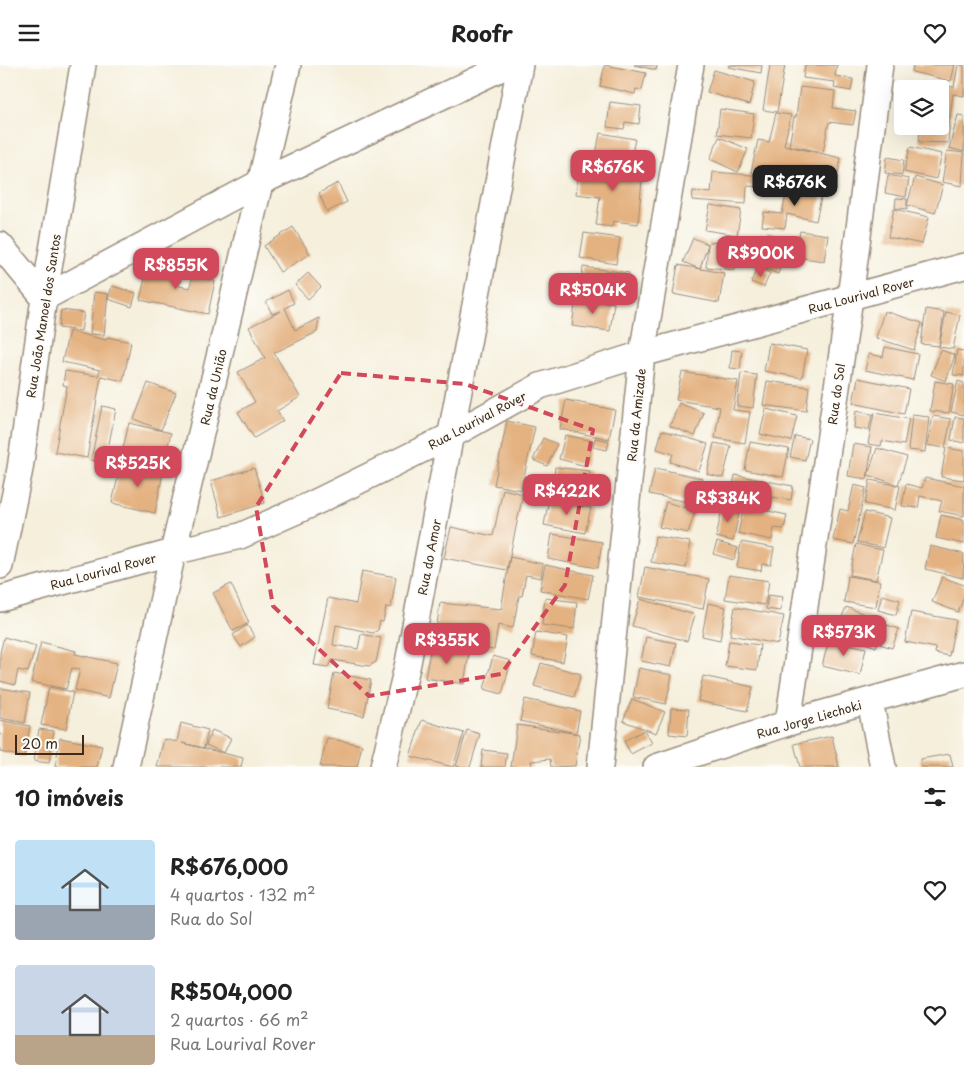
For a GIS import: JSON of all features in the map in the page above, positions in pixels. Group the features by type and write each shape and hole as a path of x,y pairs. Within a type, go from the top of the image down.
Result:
{"street":[{"name":"Rua da União","path":"126,767 173,552 288,65"},
{"path":"454,91 460,65"},
{"path":"0,245 44,298 261,182 508,65"},
{"name":"Rua do Amor","path":"383,767 408,663 520,65"},
{"name":"Rua da Amizade","path":"600,767 642,354 691,65"},
{"name":"Rua do Sol","path":"788,723 850,298 880,65"},
{"name":"Rua João Manoel dos Santos","path":"0,566 20,469 77,71"},
{"name":"Rua Lourival Rover","path":"0,599 173,552 240,536 310,505 452,435 540,386 642,354 964,266"},
{"path":"0,454 20,469"},
{"name":"Rua Jorge Liechoki","path":"656,767 788,723 964,673"},
{"path":"870,701 883,767"}],"highlighted area":[{"path":"341,373 465,384 593,430 565,585 501,674 369,696 273,606 256,507"}],"building":[{"path":"605,65 646,73 642,90 636,89 635,94 600,86"},
{"path":"634,65 657,65 656,70"},
{"path":"729,65 762,65 761,73 728,67"},
{"path":"770,65 785,65 777,112 763,110"},
{"path":"805,65 837,65 835,76 853,79 851,91 834,88 835,82 803,78"},
{"path":"913,65 955,65 951,81 912,72"},
{"path":"958,65 964,65 964,96 953,94 950,117 949,86 954,87"},
{"path":"714,70 755,82 749,105 707,92"},
{"path":"800,87 835,91 833,108 856,111 853,125 829,122 823,152 789,146 794,117 796,117"},
{"path":"610,102 641,106 639,124 625,122 624,129 607,127"},
{"path":"720,109 754,114 751,138 717,134"},
{"path":"776,113 791,115 784,145 841,158 835,188 785,178 784,183 768,179 767,187 747,186 746,204 692,200 693,191 711,193 713,172 766,176 751,172 758,140 769,142"},
{"path":"958,115 964,116 964,152 949,148"},
{"path":"600,133 635,139 632,154 620,152 619,158 596,154"},
{"path":"919,135 949,135 948,143 919,142"},
{"path":"719,137 748,149 738,172 710,159"},
{"path":"910,147 942,154 936,179 904,172"},
{"path":"947,151 964,153 962,186 942,182"},
{"path":"887,157 904,160 902,175 885,173"},
{"path":"597,162 643,169 638,224 613,221 612,227 596,225 600,197 576,194 579,170 596,173"},
{"path":"888,175 909,179 906,197 885,193"},
{"path":"915,177 943,185 935,213 907,205"},
{"path":"338,183 347,202 327,212 319,193"},
{"path":"788,185 822,193 816,221 787,214 785,228 762,226 764,212 782,214"},
{"path":"896,198 907,199 907,209 895,208"},
{"path":"710,205 741,210 737,235 705,230"},
{"path":"894,209 929,217 922,244 888,237"},
{"path":"293,227 310,254 280,272 264,246"},
{"path":"800,231 828,235 824,261 796,257"},
{"path":"584,233 620,238 616,264 580,258"},
{"path":"768,233 791,242 778,274 766,269 772,255 761,251"},
{"path":"693,238 708,244 700,269 683,262"},
{"path":"709,242 737,245 734,270 706,267"},
{"path":"148,264 182,272 179,286 190,288 192,277 215,281 208,314 140,300"},
{"path":"678,265 724,273 719,303 673,294"},
{"path":"583,267 629,273 626,299 580,293"},
{"path":"757,268 770,273 764,287 751,282"},
{"path":"308,273 321,287 308,299 295,285"},
{"path":"559,276 572,278 569,295 556,293"},
{"path":"112,286 136,293 132,307 108,299"},
{"path":"288,290 294,303 285,308 295,330 319,318 317,332 274,353 300,397 277,411 283,421 254,438 238,412 255,402 238,372 265,358 249,327 281,311 272,314 266,302"},
{"path":"94,292 108,294 104,335 90,334"},
{"path":"576,298 614,303 610,331 572,326"},
{"path":"926,309 944,312 939,346 921,344"},
{"path":"61,310 84,313 81,331 59,328"},
{"path":"884,311 922,323 914,350 876,338"},
{"path":"946,312 960,315 953,349 939,347"},
{"path":"69,331 106,340 107,337 131,342 123,381 101,376 87,458 55,452 67,386 63,385 65,371 98,376 100,370 62,362"},
{"path":"769,343 807,350 802,378 764,371"},
{"path":"885,347 918,354 913,380 865,370 869,354 883,357"},
{"path":"732,350 742,351 740,369 730,368"},
{"path":"941,350 955,355 946,381 931,375"},
{"path":"957,350 964,351 964,376 953,375"},
{"path":"682,372 738,381 733,410 750,412 745,443 715,438 720,407 676,400"},
{"path":"741,373 757,375 753,408 737,406"},
{"path":"858,378 909,389 904,414 853,403"},
{"path":"767,381 809,387 806,411 763,405"},
{"path":"935,381 954,384 949,413 930,411"},
{"path":"958,381 964,383 964,415 951,412"},
{"path":"148,383 176,393 161,430 134,419"},
{"path":"566,400 615,410 609,439 560,429"},
{"path":"679,403 704,413 695,436 670,426"},
{"path":"102,406 116,409 105,463 91,460"},
{"path":"766,409 797,416 791,441 760,434"},
{"path":"856,411 872,414 869,430 854,428"},
{"path":"874,413 909,419 904,445 882,441 881,446 868,444"},
{"path":"912,415 929,417 925,452 908,450"},
{"path":"933,416 951,419 945,448 927,445"},
{"path":"955,417 964,418 964,443 951,440"},
{"path":"507,421 535,427 521,490 494,485"},
{"path":"129,423 171,433 162,471 120,461"},
{"path":"662,430 708,444 699,471 670,462 673,454 657,449"},
{"path":"565,435 593,441 586,466 559,459"},
{"path":"795,436 810,439 805,460 790,457"},
{"path":"543,438 557,444 547,466 533,460"},
{"path":"595,438 609,441 607,450 593,447"},
{"path":"750,442 789,449 783,477 745,470"},
{"path":"714,443 731,446 723,478 707,474"},
{"path":"853,444 872,447 867,479 848,476"},
{"path":"877,448 907,457 898,485 868,475"},
{"path":"946,448 964,451 964,480 941,477"},
{"path":"121,464 163,473 155,513 112,503"},
{"path":"555,467 590,471 587,497 552,494"},
{"path":"254,468 265,503 221,517 211,481"},
{"path":"655,468 702,478 697,504 649,494"},
{"path":"735,475 793,486 791,500 772,497 770,509 730,501"},
{"path":"925,478 964,486 964,516 939,511 942,501 920,496 918,508 902,506 906,484 922,488"},
{"path":"870,480 900,486 895,510 865,504"},
{"path":"854,485 866,488 853,544 833,540 840,509 848,511"},
{"path":"503,489 523,494 507,570 444,558 451,527 493,536"},
{"path":"549,499 591,508 585,533 544,525"},
{"path":"666,502 695,511 688,533 659,527"},
{"path":"723,505 740,509 733,541 716,537"},
{"path":"744,506 787,515 784,529 774,528 772,540 738,533"},
{"path":"865,512 890,518 883,548 857,542"},
{"path":"941,515 964,520 964,544 936,538"},
{"path":"552,534 602,542 598,568 548,559"},
{"path":"655,536 690,542 686,568 651,562"},
{"path":"717,542 738,548 734,560 713,554"},
{"path":"741,542 774,548 771,565 762,564 761,571 737,567"},
{"path":"856,544 883,550 876,580 850,575"},
{"path":"930,546 964,554 963,578 925,569"},
{"path":"510,557 543,564 541,578 526,575 522,596 519,596 513,628 498,625 494,650 475,648 476,636 436,631 440,603 501,609"},
{"path":"545,565 593,575 588,599 540,590"},
{"path":"645,567 709,579 703,609 639,597"},
{"path":"362,571 396,577 391,608 386,607 383,622 380,621 378,630 373,633 336,625 333,645 358,649 361,634 381,638 376,662 369,666 332,660 328,667 314,665 328,598 356,604"},
{"path":"729,575 769,581 765,605 725,599"},
{"path":"848,576 880,581 876,607 844,602"},
{"path":"942,577 964,585 964,597 958,612 932,602"},
{"path":"231,584 249,623 233,631 213,593"},
{"path":"768,595 783,597 780,611 766,609"},
{"path":"882,595 900,600 896,615 878,610"},
{"path":"545,598 577,602 574,629 542,625"},
{"path":"640,599 695,615 687,641 632,626"},
{"path":"708,603 726,607 720,640 702,636"},
{"path":"735,607 784,616 778,644 730,635"},
{"path":"846,607 886,622 876,647 836,632"},
{"path":"911,612 956,620 949,656 935,653 936,648 905,642"},
{"path":"247,625 255,637 241,647 233,635"},
{"path":"887,625 899,629 892,648 880,644"},
{"path":"536,632 568,637 563,662 532,656"},
{"path":"4,637 36,646 28,672 18,670 15,685 0,681 0,653"},
{"path":"646,637 676,643 671,667 641,661"},
{"path":"829,640 866,648 860,675 822,666"},
{"path":"729,641 760,645 757,670 725,666"},
{"path":"41,642 76,651 75,654 117,663 109,698 75,690 80,669 72,668 66,689 31,682"},
{"path":"431,646 469,653 464,684 425,678"},
{"path":"493,656 511,661 502,694 484,689"},
{"path":"541,663 581,674 574,697 534,686"},
{"path":"639,668 672,675 666,704 633,697"},
{"path":"334,673 371,680 364,716 327,709"},
{"path":"703,676 753,687 747,711 698,701"},
{"path":"49,687 73,692 66,729 41,725"},
{"path":"0,688 30,693 25,723 0,718"},
{"path":"525,699 580,711 576,733 520,721"},
{"path":"632,699 665,712 656,733 623,721"},
{"path":"671,708 689,709 687,736 669,734"},
{"path":"0,720 30,726 24,757 0,752"},
{"path":"422,720 464,733 453,767 410,756"},
{"path":"181,723 208,730 204,748 182,743 243,758 241,767 157,767 164,739 177,742"},
{"path":"517,725 580,734 575,766 551,767 550,759 531,761 532,767 511,767"},
{"path":"39,729 54,731 49,763 34,761"},
{"path":"212,730 231,738 224,753 206,745"},
{"path":"467,730 480,734 470,767 456,766"},
{"path":"644,730 652,743 631,754 624,741"},
{"path":"832,736 839,767 800,767 794,744"},
{"path":"60,738 102,746 97,767 55,767"},
{"path":"327,738 362,745 357,767 320,767"},
{"path":"483,750 507,753 505,767 481,767"},
{"path":"950,754 953,767 921,767 920,759"}]}
